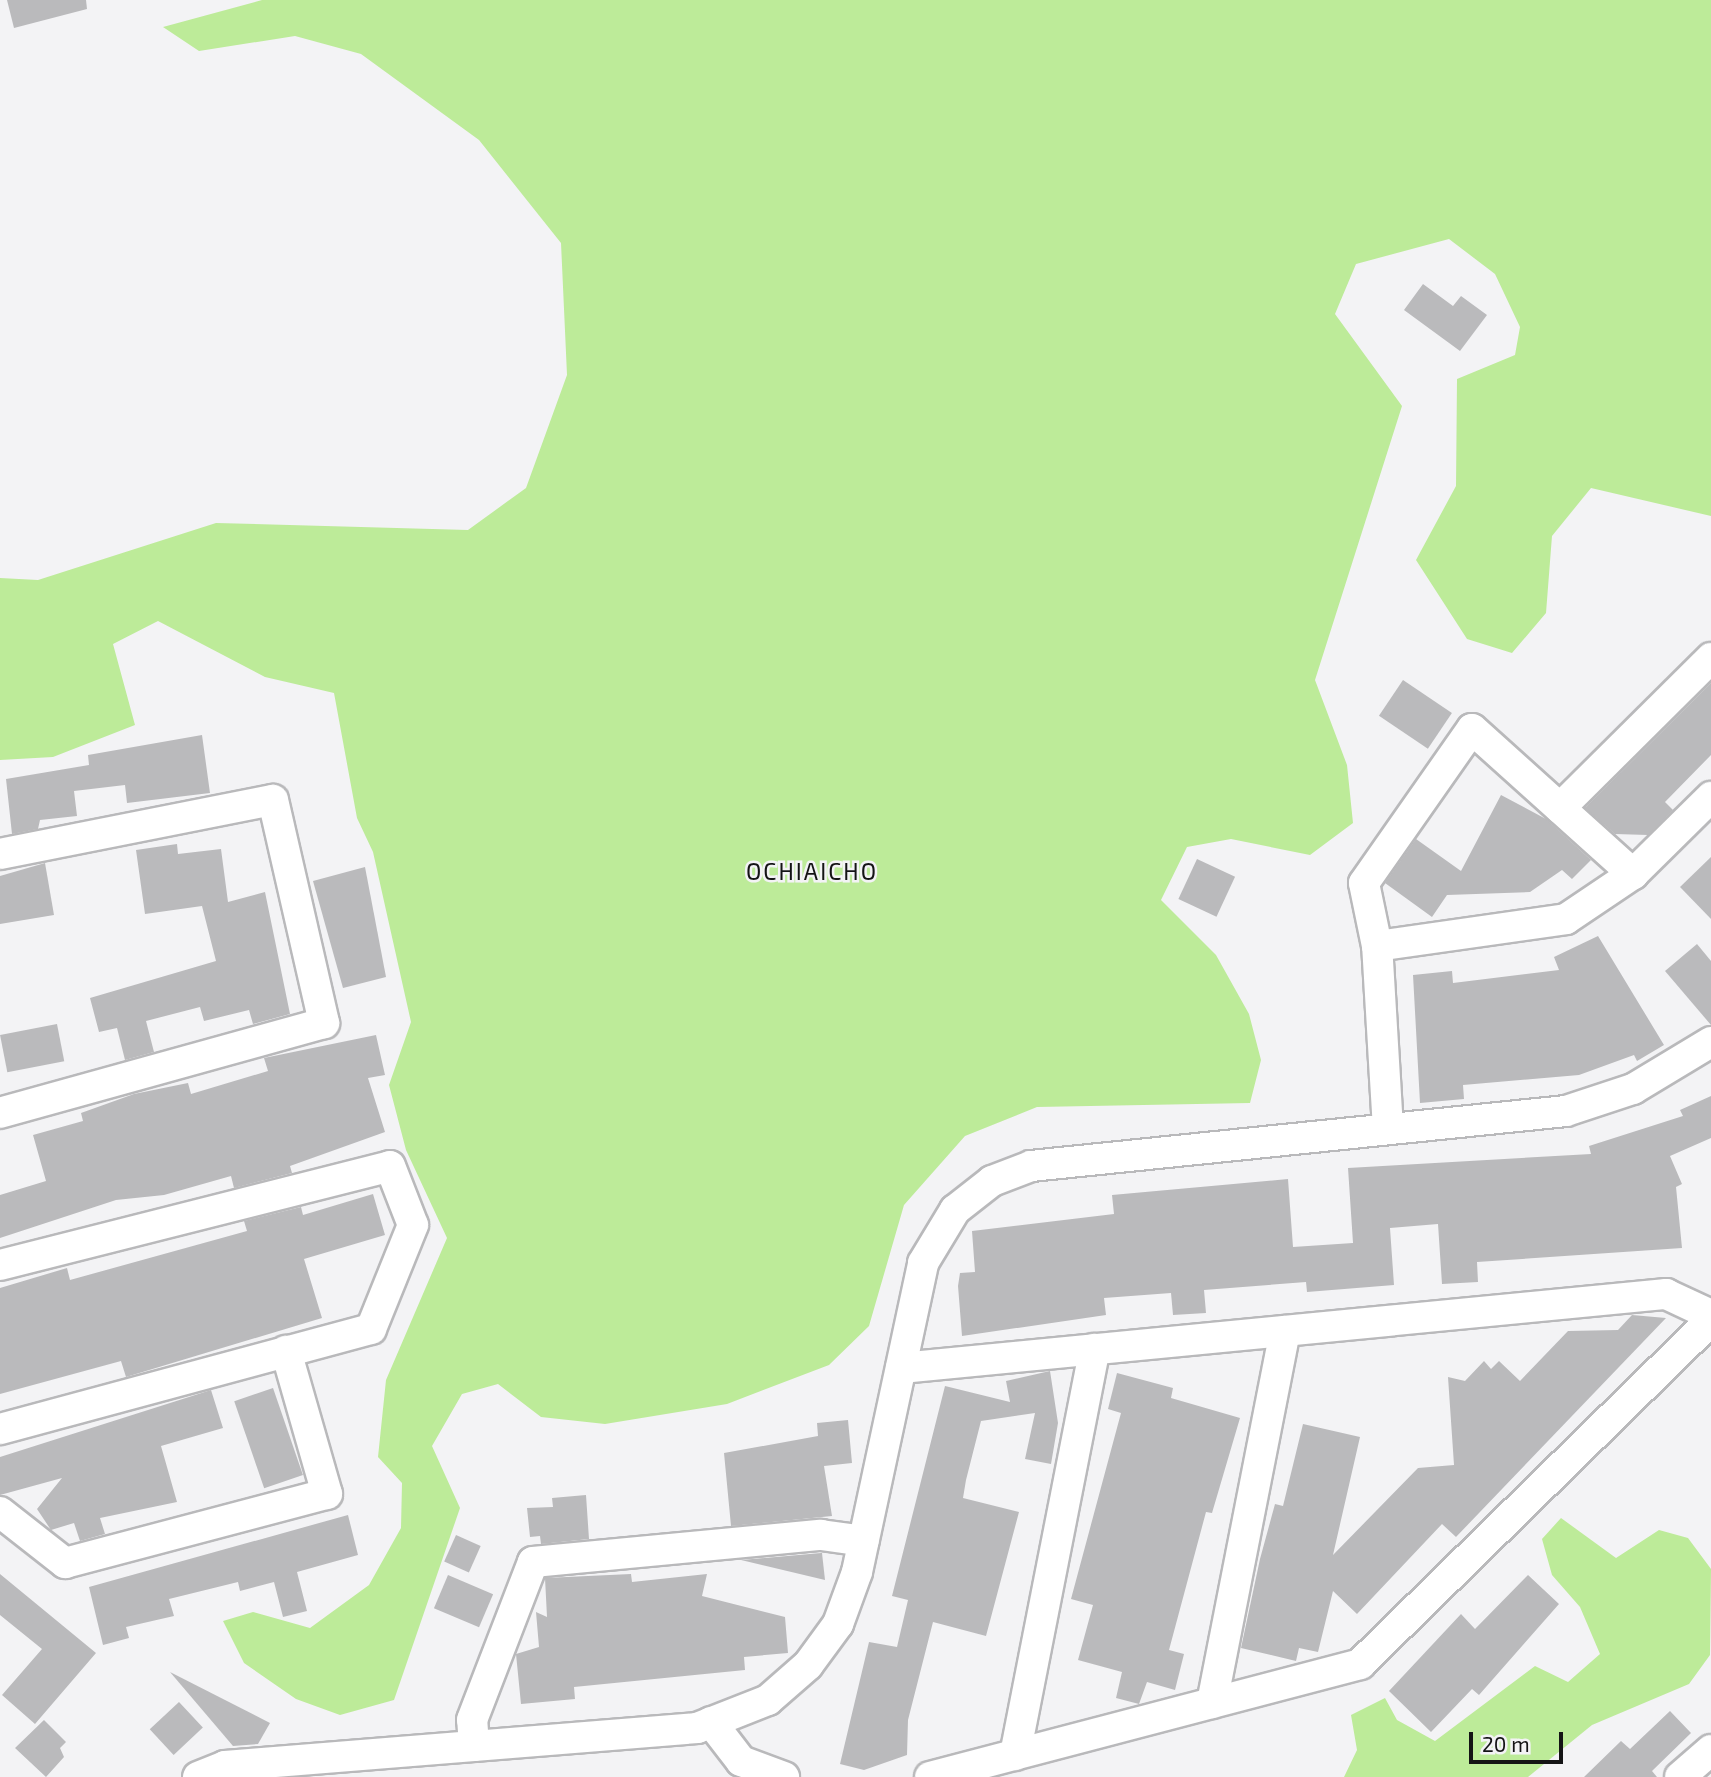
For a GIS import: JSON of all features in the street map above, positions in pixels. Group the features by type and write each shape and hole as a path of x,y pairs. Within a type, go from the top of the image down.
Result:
{"street":[{"path":"1560,808 1711,658"},
{"path":"1388,1129 1377,946 1364,883 1472,729 1633,874"},
{"path":"1377,946 1566,919 1633,874 1711,797"},
{"path":"0,854 273,800 324,1023 0,1113"},
{"path":"198,1777 225,1766 711,1723 768,1700 808,1665 838,1624 864,1541 923,1263 955,1210 992,1181 1031,1166 1566,1111 1633,1089 1711,1042"},
{"path":"0,1265 390,1166 414,1225 371,1329 0,1429"},
{"path":"901,1368 1666,1294 1711,1318 1360,1664 930,1777"},
{"path":"1212,1703 1285,1331"},
{"path":"1015,1755 1095,1349"},
{"path":"0,1512 65,1563 327,1494 286,1350"},
{"path":"474,1746 472,1720 533,1562 821,1535 864,1541"},
{"path":"711,1723 741,1760 784,1777"},
{"path":"1680,1777 1711,1750"}],"green space":[{"path":"262,0 1711,0 1711,516 1591,488 1552,536 1546,613 1512,653 1467,639 1416,560 1456,486 1457,379 1515,355 1520,327 1495,274 1449,239 1356,264 1335,314 1402,406 1315,680 1347,765 1353,823 1310,855 1231,839 1187,847 1161,900 1216,955 1249,1014 1261,1060 1250,1103 1037,1107 965,1136 904,1205 869,1326 829,1365 727,1404 605,1424 541,1417 498,1384 462,1394 432,1446 460,1508 394,1700 340,1715 296,1699 244,1663 223,1621 253,1612 310,1628 369,1585 401,1528 402,1483 378,1457 386,1380 447,1238 406,1150 389,1085 411,1022 373,852 357,818 334,693 265,677 158,621 113,644 135,725 53,757 0,760 0,578 38,580 216,523 468,530 526,488 567,375 561,243 479,140 361,54 295,36 199,51 163,27"},
{"path":"1561,1518 1616,1558 1659,1530 1688,1538 1711,1569 1710,1655 1689,1684 1592,1725 1528,1777 1344,1777 1357,1750 1351,1715 1385,1698 1397,1720 1435,1741 1535,1666 1568,1682 1600,1654 1580,1607 1552,1575 1542,1539"}],"building":[{"path":"7,0 86,0 87,9 14,28"},
{"path":"1423,284 1453,306 1461,296 1487,315 1460,351 1404,310"},
{"path":"1403,680 1452,713 1428,749 1379,716"},
{"path":"1711,683 1711,755 1665,802 1673,810 1648,835 1615,834 1585,808"},
{"path":"202,735 210,793 127,803 125,785 74,791 77,816 40,820 38,829 12,834 6,779 89,765 88,755"},
{"path":"1501,795 1546,819 1591,860 1572,879 1562,870 1530,892 1447,895 1432,917 1385,883 1416,839 1461,871"},
{"path":"177,844 178,854 221,849 228,902 265,892 290,1014 253,1024 249,1010 204,1021 200,1007 146,1021 154,1052 125,1060 117,1028 99,1032 90,998 216,961 202,906 145,914 136,850"},
{"path":"1711,857 1711,919 1680,887"},
{"path":"1197,859 1235,877 1216,917 1178,899"},
{"path":"45,863 54,915 0,924 0,876"},
{"path":"365,867 386,977 343,988 313,881"},
{"path":"1598,936 1664,1045 1637,1061 1634,1055 1579,1075 1463,1085 1464,1099 1420,1103 1413,975 1452,971 1453,983 1559,970 1554,957"},
{"path":"1697,944 1711,961 1711,1025 1665,971"},
{"path":"57,1024 64,1061 7,1072 0,1035"},
{"path":"376,1035 385,1075 368,1078 385,1132 290,1166 292,1173 234,1188 231,1176 164,1195 116,1200 0,1238 0,1195 46,1181 33,1135 83,1121 81,1113 134,1094 188,1083 191,1094 268,1071 264,1058"},
{"path":"1711,1096 1711,1138 1670,1156 1682,1184 1676,1187 1682,1248 1477,1262 1478,1282 1442,1284 1438,1224 1390,1228 1394,1285 1307,1292 1306,1282 1204,1290 1206,1313 1173,1315 1171,1293 1104,1298 1106,1315 962,1336 958,1286 960,1273 975,1272 972,1231 1114,1214 1112,1195 1288,1179 1293,1247 1353,1243 1348,1168 1591,1154 1589,1146 1683,1116 1680,1110"},
{"path":"373,1194 385,1235 304,1259 322,1318 126,1377 121,1361 0,1394 0,1288 67,1268 70,1280 247,1231 244,1221 301,1207 303,1215"},
{"path":"1632,1315 1666,1318 1456,1537 1442,1524 1357,1614 1333,1591 1318,1652 1299,1648 1296,1661 1241,1648 1275,1504 1283,1506 1303,1424 1360,1437 1333,1555 1418,1468 1454,1465 1448,1377 1465,1381 1484,1361 1491,1369 1499,1361 1520,1381 1568,1331 1618,1330"},
{"path":"1050,1371 1058,1423 1051,1464 1025,1459 1035,1413 981,1421 966,1480 963,1498 1019,1512 986,1636 933,1622 908,1720 907,1755 864,1770 840,1764 869,1642 897,1647 908,1600 892,1596 945,1386 1010,1402 1006,1381"},
{"path":"1117,1373 1173,1388 1171,1398 1240,1418 1212,1513 1206,1512 1169,1650 1184,1654 1175,1690 1147,1682 1139,1704 1116,1698 1122,1672 1078,1660 1093,1605 1071,1599 1121,1413 1108,1409"},
{"path":"273,1388 303,1475 264,1488 234,1401"},
{"path":"211,1390 223,1428 161,1446 177,1502 100,1518 105,1534 80,1541 74,1523 51,1530 37,1509 62,1478 0,1495 0,1457"},
{"path":"848,1420 852,1463 824,1466 832,1516 731,1526 724,1453 818,1436 817,1423"},
{"path":"586,1495 589,1539 541,1544 540,1536 530,1537 527,1508 553,1507 552,1498"},
{"path":"348,1515 358,1555 297,1572 307,1611 283,1617 274,1582 240,1591 238,1582 169,1599 174,1616 126,1627 129,1638 103,1645 89,1587"},
{"path":"456,1535 481,1546 469,1572 444,1561"},
{"path":"821,1553 825,1580 741,1560"},
{"path":"0,1574 96,1653 35,1724 2,1695 42,1649 0,1615"},
{"path":"631,1574 632,1582 707,1574 702,1596 785,1617 788,1653 744,1657 745,1670 574,1687 575,1699 521,1704 516,1654 539,1647 536,1612 547,1617 545,1578"},
{"path":"448,1575 493,1594 479,1627 434,1608"},
{"path":"1528,1575 1559,1604 1479,1695 1472,1689 1431,1732 1389,1691 1461,1614 1475,1629"},
{"path":"170,1672 270,1723 258,1744 233,1746"},
{"path":"179,1702 203,1728 174,1755 150,1729"},
{"path":"1670,1711 1691,1733 1652,1771 1657,1777 1584,1777 1621,1741 1630,1749"},
{"path":"44,1720 66,1742 60,1748 64,1757 46,1777 15,1748"}],"district":[{"name":"OCHIAICHO","path":"812,871"}]}
